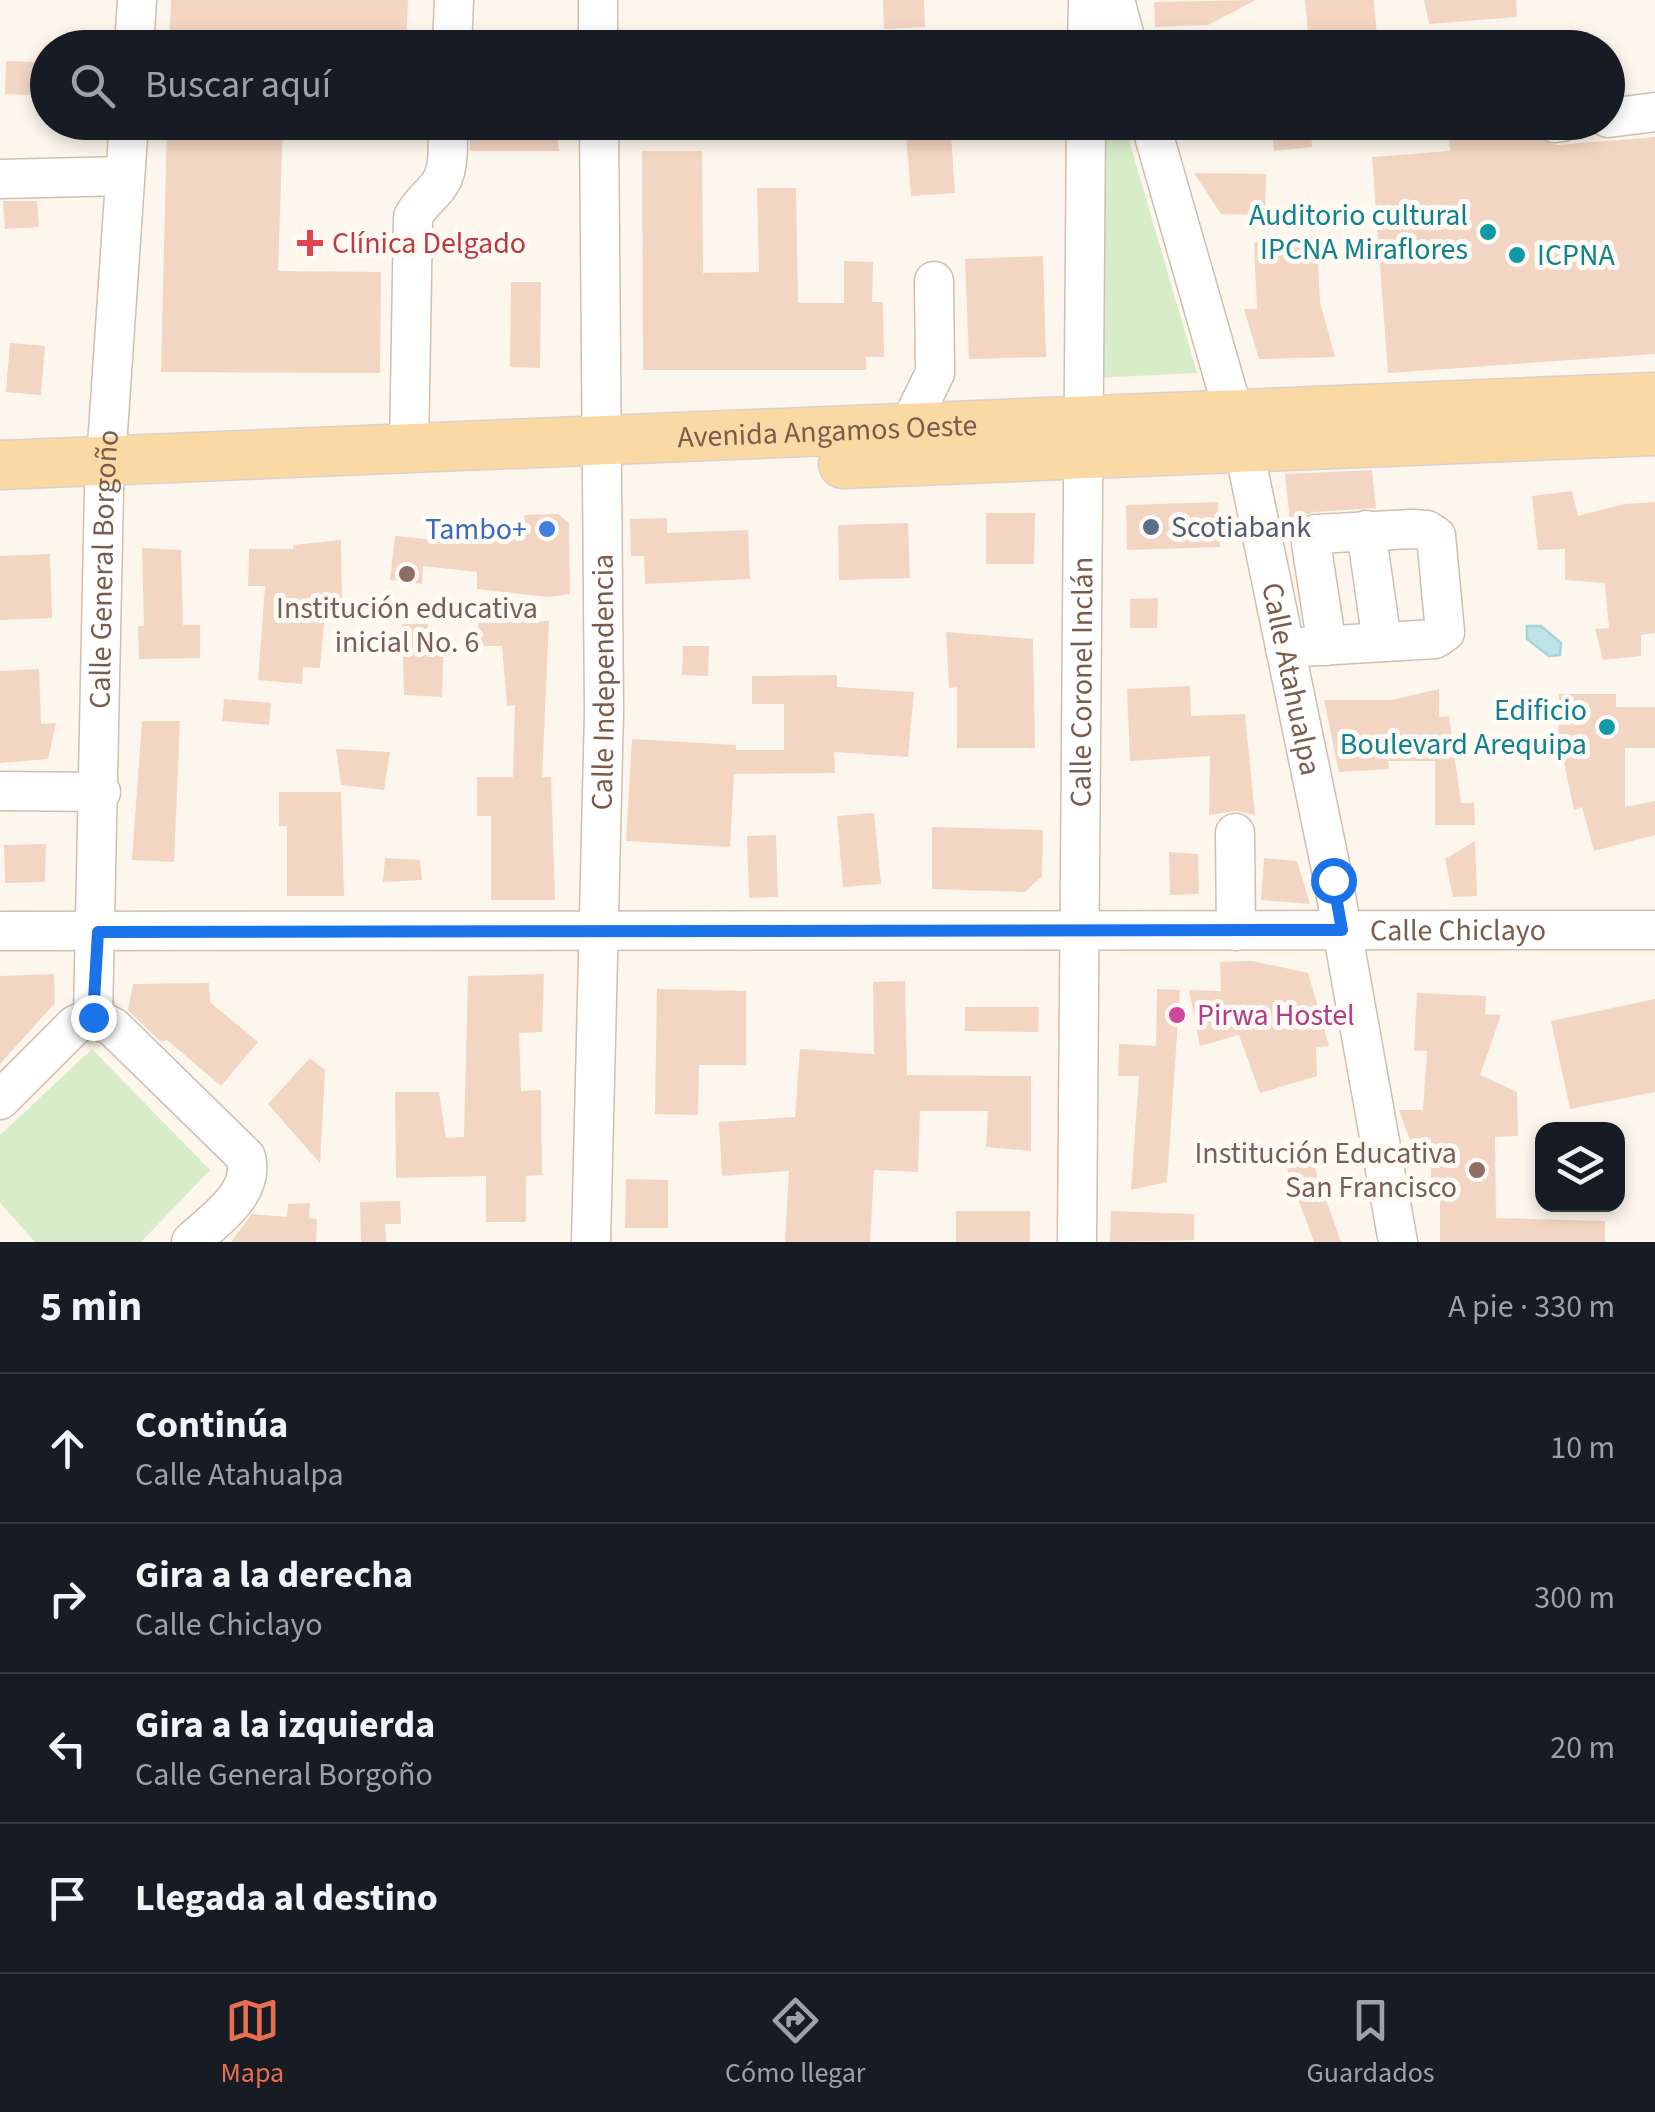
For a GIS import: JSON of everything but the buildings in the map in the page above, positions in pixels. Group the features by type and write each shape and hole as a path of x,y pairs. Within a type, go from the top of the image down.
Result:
{"main road":[{"name":"Avenida Angamos Oeste","path":"1239,432 1655,397"},
{"name":"Avenida Angamos Oeste","path":"0,494 106,475 409,450 602,458 970,425 1081,438"},
{"name":"Avenida Angamos Oeste","path":"0,465 106,475 1239,432 1655,431"}],"street":[{"path":"135,30 137,0"},
{"path":"453,30 454,0"},
{"path":"598,0 598,30"},
{"path":"1087,30 1088,0"},
{"path":"1115,0 1123,30"},
{"path":"1625,116 1655,112"},
{"name":"Calle General Borgoño","path":"93,1017 106,475 128,140"},
{"path":"409,450 413,217 422,200 437,189 446,174 447,140"},
{"name":"Calle Independencia","path":"591,1242 600,934 599,140"},
{"name":"Calle Coronel Inclán","path":"1076,1242 1086,140"},
{"name":"Calle Atahualpa","path":"1155,140 1239,432 1342,930 1398,1242"},
{"path":"0,178 126,176"},
{"path":"908,428 935,374 934,281"},
{"path":"935,374 970,425"},
{"path":"1366,530 1382,642"},
{"path":"1285,648 1326,646 1435,639 1445,632 1436,536 1426,530 1316,534 1311,544 1326,646"},
{"path":"0,792 101,792"},
{"path":"1236,833 1236,931"},
{"name":"Calle Chiclayo","path":"0,931 600,934 1655,930"},
{"path":"0,1100 76,1025 93,1017 112,1026 246,1156 250,1174 242,1194 191,1242"}],"green space":[{"path":"1100,140 1129,140 1197,373 1095,378"},
{"path":"92,1049 210,1170 141,1242 35,1242 0,1203 0,1135"}],"water":[{"path":"1527,626 1541,626 1561,643 1560,655 1549,656 1527,639"}],"place":[{"name":"Auditorio cultural IPCNA Miraflores","path":"1488,232"},
{"name":"Clínica Delgado","path":"310,243"},
{"name":"ICPNA","path":"1517,255"},
{"name":"Scotiabank","path":"1151,527"},
{"name":"Tambo+","path":"547,529"},
{"name":"Institución educativa inicial No. 6","path":"407,574"},
{"name":"Edificio Boulevard Arequipa","path":"1607,727"},
{"name":"Pirwa Hostel","path":"1177,1015"},
{"name":"Institución Educativa San Francisco","path":"1477,1170"}],"route":[{"path":"93,1017 98,932 1342,930 1333,880"}]}
